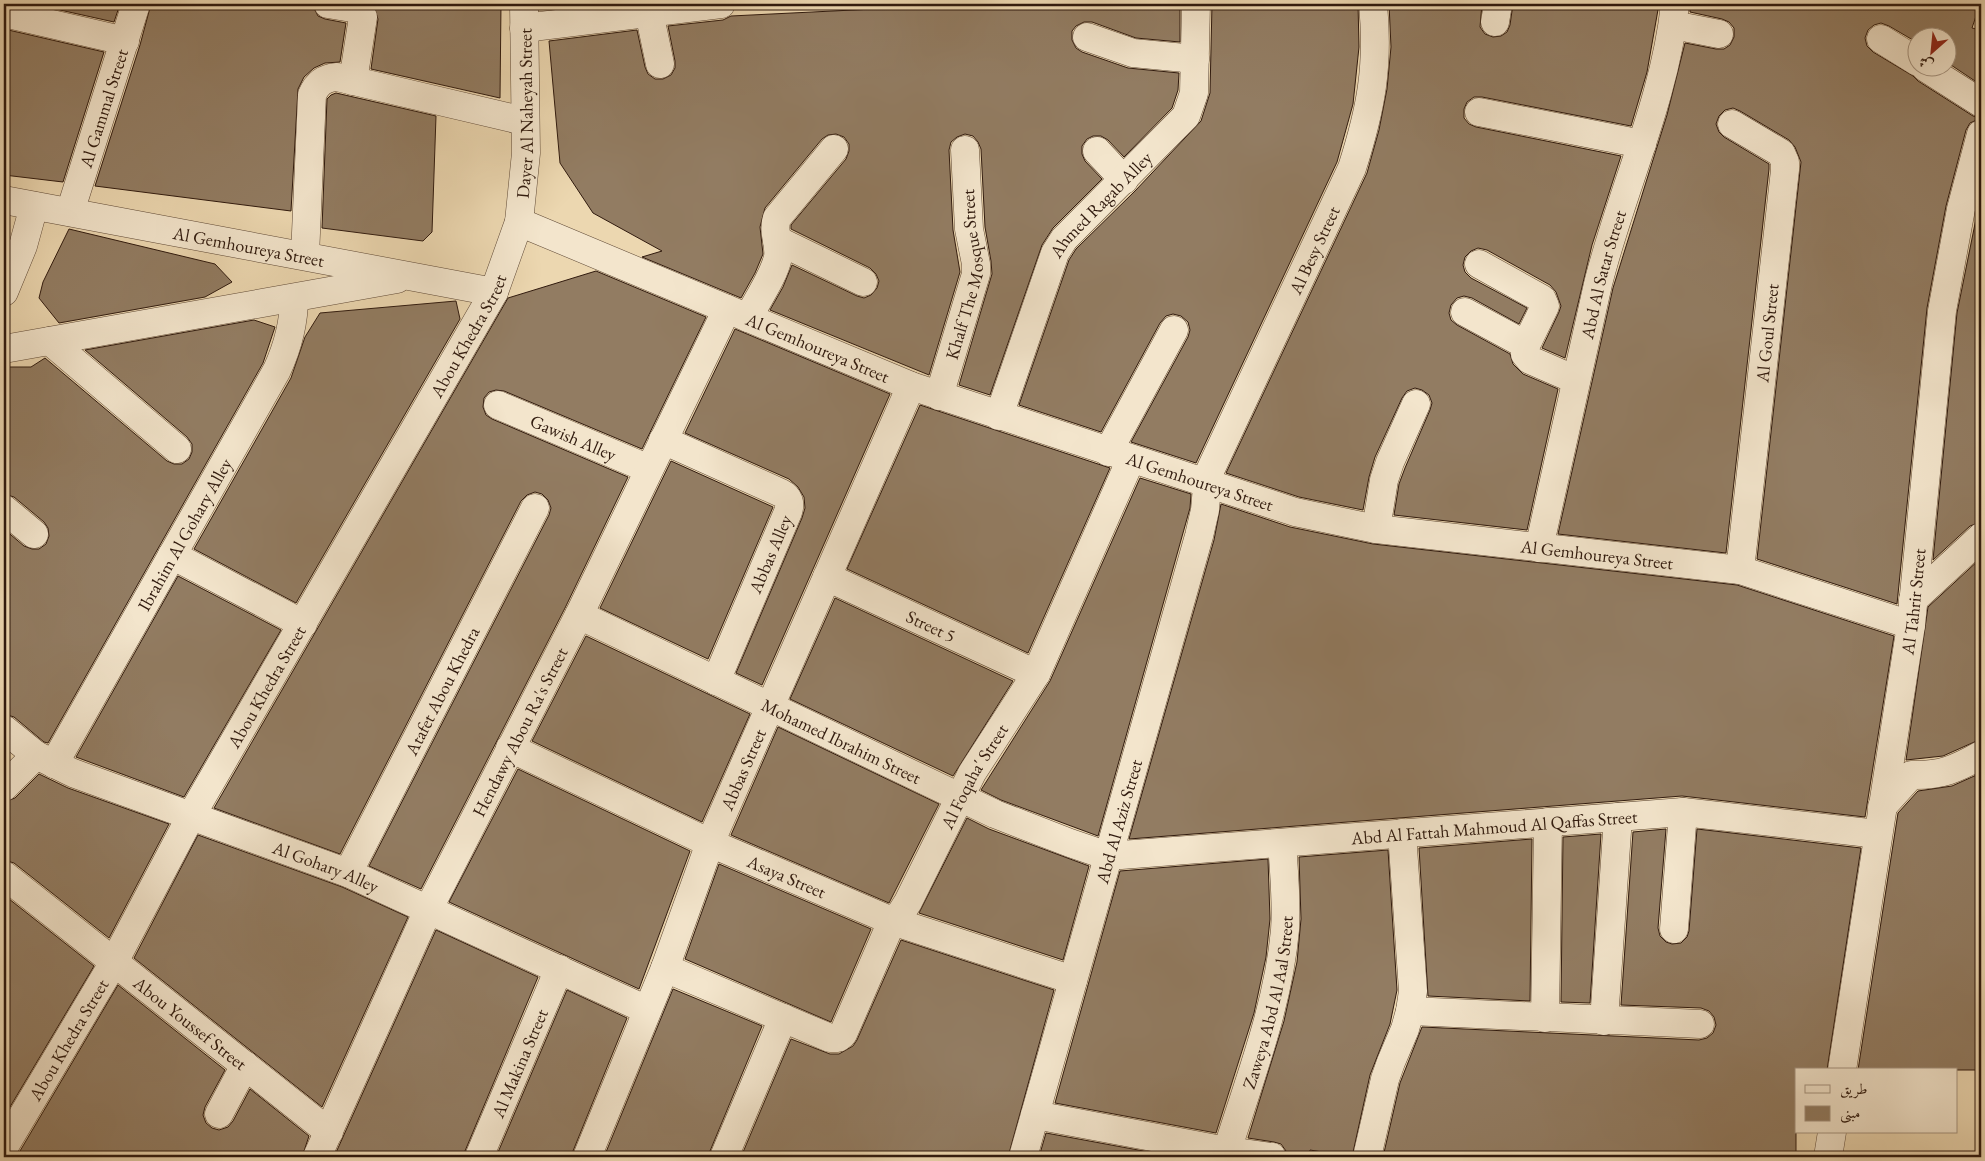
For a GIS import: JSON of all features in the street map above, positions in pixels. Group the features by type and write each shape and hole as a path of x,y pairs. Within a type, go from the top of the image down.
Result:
{"street":[{"name":"Al Gammal Street","path":"70,212 136,4"},
{"path":"328,4 358,9 363,17 353,81"},
{"path":"524,16 649,12 721,4"},
{"name":"Ahmed Ragab Alley","path":"999,416 1055,253 1064,239 1186,116 1194,93 1196,4"},
{"name":"Al Besy Street","path":"1207,484 1208,475 1215,457 1352,168 1366,126 1374,82 1376,36 1373,4"},
{"path":"649,12 660,64"},
{"path":"4,14 124,41"},
{"path":"1674,14 1719,34"},
{"name":"Abd Al Satar Street","path":"1540,548 1576,380 1607,249 1642,144 1659,85 1674,14"},
{"name":"Dayer Al Naheyah Street","path":"519,222 525,161 524,16"},
{"path":"1088,37 1133,53 1195,59"},
{"path":"1881,39 1908,56"},
{"path":"305,256 312,95 315,87 328,78 337,77 524,121"},
{"path":"1942,78 1981,103"},
{"path":"1479,112 1642,144"},
{"name":"Al Goul Street","path":"1732,124 1781,153 1785,162 1740,570"},
{"name":"Al Tahrir Street","path":"1842,1068 1912,612 1942,311 1961,209 1981,134"},
{"name":"Hendawy Abou Ra's Street","path":"317,1157 428,910 579,615 663,440 737,314 776,262 778,255 777,240 774,232 777,218 834,149"},
{"name":"Khalf The Mosque Street","path":"939,396 976,274 976,264 969,229 965,150"},
{"path":"1097,151 1124,180"},
{"name":"Al Gemhoureya Street","path":"4,200 494,292"},
{"path":"4,292 24,246 34,206"},
{"name":"Al Gemhoureya Street","path":"519,222 911,386 1119,456 1295,512 1376,529 1740,570 1912,612"},
{"name":"Abou Khedra Street","path":"4,1147 114,962 191,816 494,292 519,222"},
{"path":"777,240 863,282"},
{"path":"1479,264 1539,297 1544,302 1545,306 1526,345 1525,354 1530,360 1576,380"},
{"path":"4,349 414,276"},
{"name":"Ibrahim Al Gohary Alley","path":"4,787 45,760 172,555 276,370 290,335 294,316 294,298"},
{"path":"1465,312 1526,345"},
{"name":"Al Foqaha' Street","path":"665,968 830,1038 838,1038 843,1034 892,921 901,913 908,902 959,797 986,749 1020,702 1036,674 1119,456 1174,330"},
{"path":"50,341 177,449"},
{"name":"Abbas Street","path":"587,1157 665,968 710,843 911,386"},
{"path":"1376,529 1384,480 1416,404"},
{"name":"Gawish Alley","path":"498,405 649,469"},
{"name":"Abbas Alley","path":"663,440 786,495 790,501 788,512 716,681"},
{"name":"Abd Al Aziz Street","path":"1024,1157 1199,536 1205,510 1207,484"},
{"name":"Atafet Abou Khedra","path":"348,873 535,508"},
{"path":"4,509 34,534"},
{"path":"1912,612 1981,537"},
{"path":"172,555 303,624"},
{"name":"Street 5","path":"827,577 1036,674"},
{"name":"Mohamed Ibrahim Street","path":"579,615 959,797 1032,829 1108,856"},
{"name":"Al Gohary Alley","path":"4,729 45,760 348,873 648,1010"},
{"name":"Asaya Street","path":"510,748 710,843 892,921 1074,980"},
{"path":"1882,807 1911,775 1929,776 1947,772 1981,755"},
{"path":"1674,928 1684,812"},
{"name":"Abd Al Fattah Mahmoud Al Qaffas Street","path":"1108,856 1684,812 1878,834"},
{"path":"1604,1021 1618,817"},
{"path":"1545,1018 1548,822"},
{"path":"1367,1157 1385,1079 1405,1029 1413,991 1402,834"},
{"name":"Zaweya Abd Al Aal Street","path":"1226,1154 1269,1014 1279,972 1285,929 1282,843"},
{"name":"Abou Youssef Street","path":"4,875 329,1132"},
{"name":"Al Makina Street","path":"479,1157 559,969"},
{"path":"1410,1011 1700,1024"},
{"path":"724,1157 783,1018"},
{"path":"219,1114 245,1065"},
{"path":"1036,1115 1226,1154 1272,1157"},
{"path":"1828,1157 1832,1134"}],"building":[{"path":"33,4 120,4 114,22"},
{"path":"151,4 299,4 313,6 318,16 325,19 346,23 340,62 325,63 314,68 304,77 298,89 291,211 95,186 140,45"},
{"path":"373,4 501,4 500,98 371,69 378,19"},
{"path":"546,4 594,4 547,9"},
{"path":"935,4 1180,4 1180,42 1136,38 1092,22 1084,22 1076,26 1072,31 1072,40 1076,48 1082,52 1128,68 1179,73 1178,90 1172,108 1124,157 1108,140 1101,136 1093,136 1087,139 1082,146 1082,154 1085,161 1102,179 1053,228 1042,245 990,395 959,385 992,274 985,227 981,149 973,136 965,134 957,137 951,142 949,150 953,230 960,272 929,375 770,310 783,287 792,265 864,298 871,295 877,288 879,281 876,274 870,268 791,229 791,225 846,159 849,144 844,137 836,134 828,135 822,139 765,208 760,227 763,254 741,298 642,257 662,251 593,213 560,163 549,41 637,30 648,74 655,79 663,79 671,75 675,68 668,26 723,20 731,16 935,6"},
{"path":"1212,4 1358,4 1359,47 1353,104 1337,162 1196,463 1131,442 1188,337 1190,330 1188,322 1181,316 1173,314 1166,316 1160,323 1101,432 1019,405 1069,260 1076,249 1135,191 1201,121 1210,93"},
{"path":"1389,4 1482,4 1480,27 1485,34 1493,37 1501,36 1507,32 1513,4 1659,4 1647,72 1631,126 1482,97 1474,97 1467,102 1464,109 1464,118 1469,124 1476,127 1621,156 1592,245 1565,358 1542,348 1561,306 1556,292 1550,285 1487,250 1478,248 1471,251 1465,257 1463,265 1465,272 1471,278 1527,308 1519,324 1472,298 1464,296 1457,298 1451,305 1449,313 1451,320 1457,325 1510,354 1513,364 1523,374 1558,389 1527,530 1394,515 1399,484 1432,403 1429,395 1415,388 1407,391 1402,398 1375,457 1363,510 1299,497 1226,473 1367,173 1379,130 1387,89 1391,47"},
{"path":"1690,4 1980,4 1972,28 1981,30 1981,85 1958,70 1958,28 1908,28 1908,37 1881,23 1874,25 1868,30 1865,38 1867,46 1873,52 1908,73 1908,78 1915,78 1973,116 1981,118 1970,123 1966,130 1946,206 1927,308 1897,604 1757,559 1801,162 1795,147 1789,140 1733,108 1725,110 1719,116 1716,124 1719,132 1724,137 1769,164 1769,169 1726,553 1558,534 1613,288 1667,115 1685,43 1724,49 1730,45 1734,37 1734,28 1729,22 1690,12"},
{"path":"4,29 104,52 63,182 4,175"},
{"path":"336,93 436,116 432,232 423,241 322,228 327,99"},
{"path":"1981,194 1981,522 1970,526 1933,560 1957,313"},
{"path":"69,229 215,264 232,282 205,297 59,323 39,298 43,282"},
{"path":"596,271 706,317 642,449 504,391 496,390 489,392 484,398 483,407 486,415 492,419 628,477 565,608 421,889 369,866 549,515 551,508 548,500 542,494 535,492 527,495 521,501 340,854 214,808 508,298"},
{"path":"456,301 460,319 296,603 194,549 291,378 305,337 320,313"},
{"path":"254,320 275,327 263,363 48,743 44,742 14,717 4,714 4,529 24,546 32,549 39,549 46,544 49,536 48,528 44,522 14,497 4,494 4,367 31,367 45,358 167,461 174,464 182,464 189,459 192,452 192,444 187,437 85,350"},
{"path":"735,329 890,394 762,685 736,673 802,518 805,508 804,497 798,487 789,479 685,433"},
{"path":"920,405 1110,468 1028,653 847,569"},
{"path":"671,461 773,507 708,659 600,608"},
{"path":"1140,478 1191,494 1190,508 1098,836 1001,800 981,790 1050,681"},
{"path":"1221,504 1290,527 1373,544 1737,585 1894,636 1865,817 1682,796 1129,839 1214,540"},
{"path":"1981,558 1981,739 1943,756 1906,760 1928,607"},
{"path":"178,576 281,630 184,797 76,757"},
{"path":"835,598 1013,681 953,776 790,699"},
{"path":"586,636 750,714 702,822 532,741"},
{"path":"778,727 939,804 889,903 731,835"},
{"path":"518,769 690,851 639,989 449,902"},
{"path":"1981,773 1981,1070 1958,1070 1958,1068 1858,1068 1898,813 1918,791 1952,786"},
{"path":"39,774 68,788 169,824 109,938 14,863 4,860 4,802 15,798"},
{"path":"967,818 989,829 1089,866 1063,960 919,913"},
{"path":"1666,829 1658,928 1660,936 1666,942 1672,944 1681,943 1687,937 1689,931 1697,829 1861,848 1827,1068 1795,1068 1796,1157 1383,1157 1400,1083 1422,1027 1699,1040 1707,1038 1713,1033 1716,1025 1714,1017 1709,1011 1701,1008 1621,1005 1633,832"},
{"path":"1601,834 1590,1003 1561,1002 1563,837"},
{"path":"198,835 342,887 408,917 322,1107 134,958"},
{"path":"1532,839 1530,1001 1428,996 1419,848"},
{"path":"1388,850 1397,990 1390,1024 1370,1075 1352,1157 1310,1150 1309,1157 1287,1157 1286,1151 1281,1144 1248,1138 1284,1021 1297,962 1301,919 1299,857"},
{"path":"1268,859 1270,919 1266,957 1254,1013 1216,1133 1055,1103 1120,871"},
{"path":"719,864 871,929 831,1022 685,959"},
{"path":"4,895 94,966 4,1117"},
{"path":"436,930 538,977 464,1157 334,1157"},
{"path":"901,940 1054,990 1008,1157 741,1157 791,1039 830,1054 839,1054 853,1046"},
{"path":"118,985 225,1070 205,1107 203,1115 206,1123 212,1128 219,1130 228,1127 250,1089 309,1136 302,1157 27,1157 20,1151"},
{"path":"673,989 762,1026 709,1157 604,1157"},
{"path":"567,990 627,1018 572,1157 496,1157"},
{"path":"1046,1133 1176,1157 1039,1157"}]}
